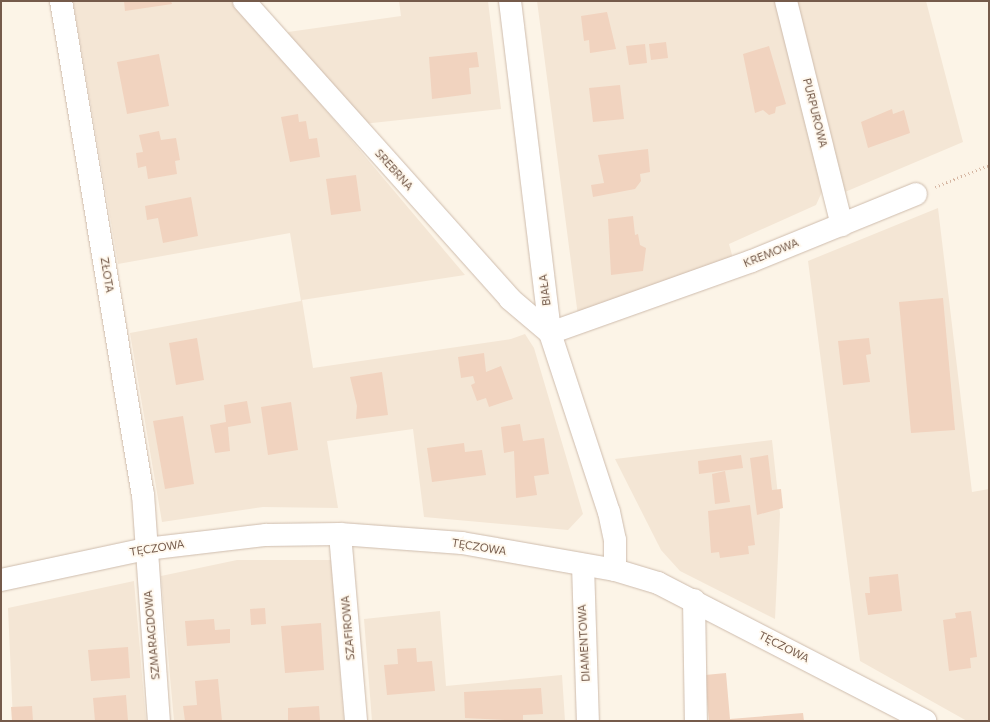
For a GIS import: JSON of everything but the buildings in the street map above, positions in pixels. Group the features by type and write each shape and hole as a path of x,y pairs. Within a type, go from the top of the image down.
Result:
{"street":[{"name":"ZŁOTA","path":"61,1 143,494 146,549"},
{"name":"SREBRNA","path":"244,1 510,299 550,333"},
{"name":"BIAŁA","path":"510,1 550,333 609,512 615,540 615,570"},
{"name":"PURPUROWA","path":"786,1 842,224"},
{"name":"KREMOWA","path":"550,333 842,224 916,194"},
{"name":"TĘCZOWA","path":"1,580 146,549 266,535 340,534 462,544 615,570 658,583 694,600 926,721"},
{"name":"SZAFIROWA","path":"340,534 356,721"},
{"name":"SZMARAGDOWA","path":"146,549 159,721"},
{"name":"DIAMENTOWA","path":"583,565 588,721"},
{"path":"694,600 696,721"}],"path":[{"path":"916,194 989,165"}],"shaded area":[{"path":"73,1 234,1 465,275 302,300 313,368 511,339 525,334 534,348 583,514 568,530 424,517 413,429 327,441 338,508 263,507 162,522 130,333 301,301 290,233 118,264"},
{"path":"399,1 488,1 501,109 363,124 290,45 288,32 401,16"},
{"path":"537,1 778,1 826,183 816,205 729,244 734,262 578,316"},
{"path":"802,1 926,1 963,142 845,192 794,3"},
{"path":"938,208 972,492 989,489 989,721 967,721 860,661 808,261"},
{"path":"772,440 780,514 775,619 680,571 661,550 615,459"},
{"path":"237,560 331,560 344,721 174,721 161,576"},
{"path":"134,581 146,721 13,721 8,608"},
{"path":"440,611 446,686 562,675 565,721 372,721 364,619"}]}
